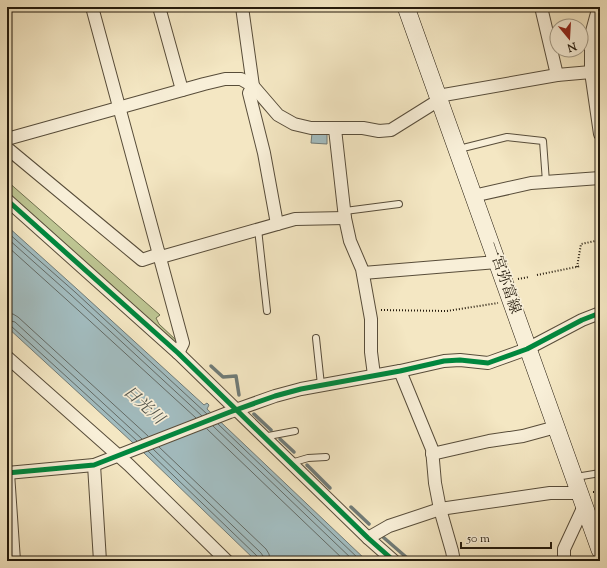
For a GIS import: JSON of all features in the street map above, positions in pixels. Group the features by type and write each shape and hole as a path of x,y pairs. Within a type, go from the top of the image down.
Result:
{"main road":[{"name":"一宮弥富線","path":"411,12 473,196 600,550"}],"street":[{"path":"92,7 161,256 183,343 178,353"},
{"path":"159,7 182,90"},
{"path":"242,7 253,86 249,93 264,153 277,224"},
{"path":"540,7 557,75"},
{"path":"600,12 597,13 591,35 591,72 600,134"},
{"path":"7,139 225,79 241,79 253,86 278,115 294,124 310,128 364,128 379,131 391,130 439,98 557,75 591,72"},
{"path":"335,129 345,214 350,241 363,273 370,310 371,352 374,375"},
{"path":"7,148 142,260 295,219 345,214"},
{"path":"473,196 531,183 600,178"},
{"path":"7,200 178,353 233,411 263,437 394,561"},
{"path":"363,273 497,262"},
{"path":"14,561 8,473 94,465 275,396 321,385 400,371 444,361 460,360 488,363 527,349 582,320 600,313"},
{"path":"7,357 119,455 227,561"},
{"path":"400,371 432,454 435,483 440,509 454,561"},
{"path":"432,454 490,441 523,436 556,427"},
{"path":"94,465 100,561"},
{"path":"368,538 389,526 440,509 550,492 579,492 564,549 564,561"}],"lane":[{"path":"457,150 507,137 543,141 546,182"},
{"path":"345,214 399,204"},
{"path":"258,229 267,311"},
{"path":"316,338 321,385"},
{"path":"263,437 295,431"},
{"path":"290,463 308,458 326,457"},
{"path":"579,492 600,473"}],"path":[{"path":"577,267 581,244 600,240"},
{"path":"537,275 581,266"},
{"path":"370,310 447,311 511,301"}],"green space":[{"path":"7,181 160,315 156,318 159,324 177,341 176,343 7,196"}],"water":[{"path":"312,133 327,134 327,144 311,143"},
{"name":"日光川","path":"7,226 204,405 207,403 209,405 207,409 367,561 256,561 144,453 7,327"}],"waterway":[{"path":"211,366 223,377 236,376 239,395"},
{"path":"254,414 271,430"},
{"path":"280,439 294,452"},
{"path":"307,465 330,488"},
{"path":"351,507 369,524"},
{"path":"383,537 406,557"}],"cycle path":[{"path":"7,200 178,353 368,538 394,561"},
{"path":"7,473 94,465 230,412 275,396 301,389 400,371 444,361 460,360 488,363 527,349 582,320 600,313"}]}
